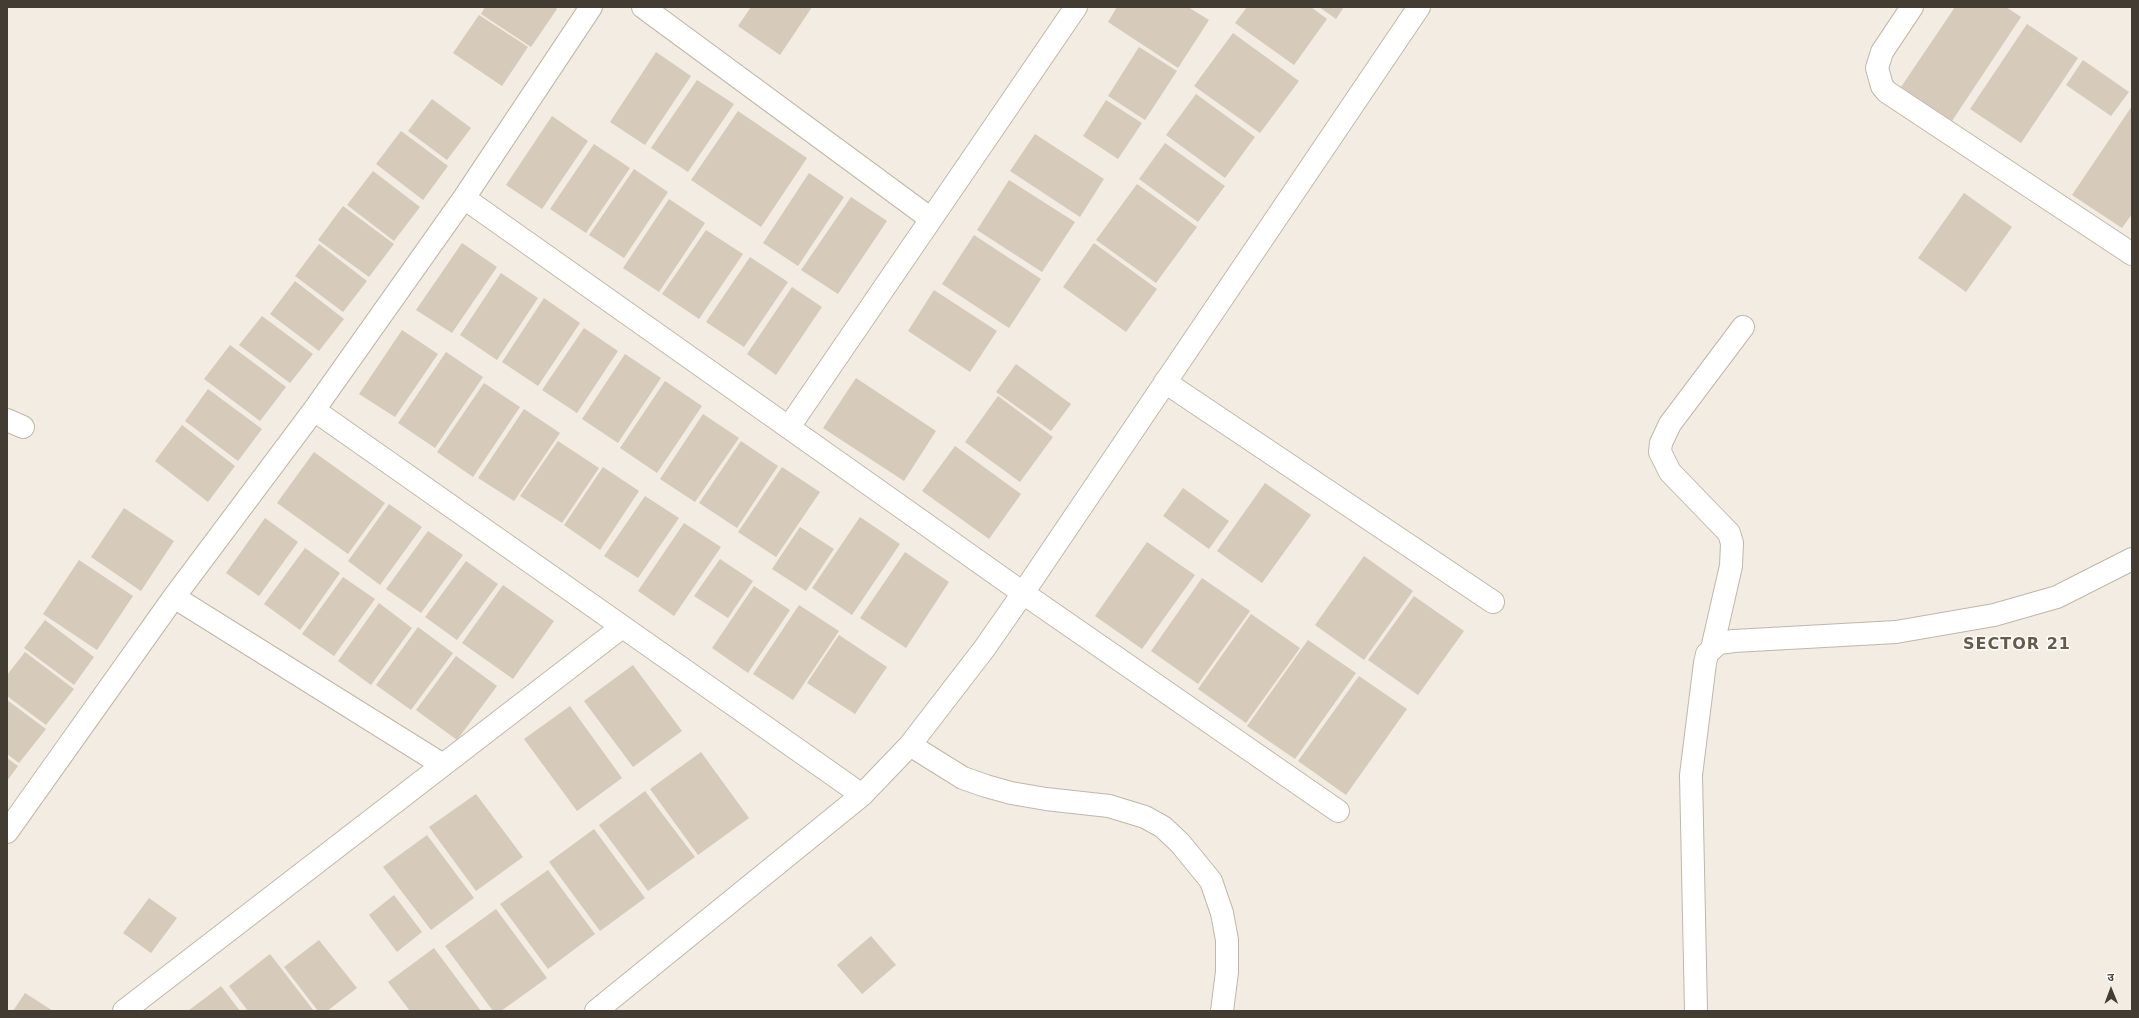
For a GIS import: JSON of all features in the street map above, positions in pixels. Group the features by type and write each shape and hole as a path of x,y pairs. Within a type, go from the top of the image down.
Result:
{"street":[{"path":"7,832 174,597 314,410 464,198 591,7"},
{"path":"643,7 931,219"},
{"path":"789,428 1076,7"},
{"path":"596,1011 862,795 910,745 984,649 1023,593 1419,7"},
{"path":"1912,7 1882,52 1877,68 1882,86 1887,92 2132,254"},
{"path":"464,198 1023,593 1338,811"},
{"path":"1712,649 1730,566 1729,532 1670,472 1660,452 1660,443 1670,424 1743,327"},
{"path":"1165,382 1493,602"},
{"path":"314,410 862,795"},
{"path":"1696,1011 1691,774 1707,654 1719,643 1896,632 1994,615 2057,597 2132,559"},
{"path":"174,597 443,765"},
{"path":"124,1011 622,627"},
{"path":"910,745 963,778 986,786 1046,799 1109,806 1145,817 1163,827 1180,843 1210,881 1222,913 1227,940 1227,972 1222,1011"}],"building":[{"path":"485,7 555,7 557,9 531,47 481,14"},
{"path":"751,7 812,7 780,55 738,26"},
{"path":"1117,7 1188,7 1209,20 1178,68 1108,22"},
{"path":"1247,7 1311,7 1327,19 1294,65 1235,23"},
{"path":"1319,7 1344,7 1336,19"},
{"path":"1955,7 2006,7 2021,17 1952,121 1901,87"},
{"path":"479,15 528,47 502,86 453,53"},
{"path":"2027,24 2078,58 2021,143 1970,109"},
{"path":"1233,33 1299,81 1260,133 1194,86"},
{"path":"1139,47 1177,71 1145,120 1108,96"},
{"path":"656,52 691,76 645,145 610,122"},
{"path":"2083,60 2129,92 2111,116 2066,85"},
{"path":"697,80 734,104 688,172 651,148"},
{"path":"1196,94 1255,137 1225,178 1166,135"},
{"path":"432,99 471,128 447,160 408,131"},
{"path":"1106,100 1142,123 1118,159 1083,136"},
{"path":"2132,106 2132,214 2122,228 2072,195"},
{"path":"738,111 807,158 761,227 691,180"},
{"path":"552,116 588,141 542,209 506,185"},
{"path":"401,131 448,166 423,200 376,164"},
{"path":"1035,134 1104,179 1080,217 1010,171"},
{"path":"1165,143 1225,186 1198,222 1139,179"},
{"path":"594,144 630,168 586,233 550,209"},
{"path":"634,169 668,192 624,258 589,235"},
{"path":"373,171 420,207 394,241 347,205"},
{"path":"809,173 844,197 798,266 763,243"},
{"path":"1009,180 1075,222 1042,272 977,230"},
{"path":"1137,184 1197,227 1156,283 1096,240"},
{"path":"1964,193 2012,227 1966,292 1918,258"},
{"path":"851,197 887,221 838,294 801,270"},
{"path":"669,199 705,223 659,292 623,268"},
{"path":"343,206 394,244 369,277 318,240"},
{"path":"706,230 743,254 699,319 662,294"},
{"path":"974,235 1041,279 1009,328 942,284"},
{"path":"462,243 497,267 452,333 416,310"},
{"path":"1094,243 1157,289 1126,332 1063,287"},
{"path":"319,244 367,281 343,312 295,276"},
{"path":"750,257 788,282 744,347 706,322"},
{"path":"501,273 538,298 497,360 460,335"},
{"path":"295,281 344,319 319,351 270,314"},
{"path":"792,287 822,307 776,375 747,354"},
{"path":"934,290 997,331 970,372 908,331"},
{"path":"544,298 580,323 538,386 502,362"},
{"path":"262,316 313,354 290,383 239,345"},
{"path":"584,328 618,351 577,413 542,390"},
{"path":"402,330 438,354 395,417 359,394"},
{"path":"230,345 286,387 260,421 204,379"},
{"path":"446,352 483,377 435,448 398,423"},
{"path":"625,354 661,378 618,443 582,419"},
{"path":"1016,364 1071,404 1051,431 996,392"},
{"path":"856,378 936,431 904,481 823,428"},
{"path":"665,381 702,406 657,473 620,448"},
{"path":"484,383 520,407 473,477 437,452"},
{"path":"208,389 262,429 238,461 185,421"},
{"path":"998,396 1053,437 1020,482 965,442"},
{"path":"524,409 560,433 514,501 478,478"},
{"path":"703,414 739,438 695,502 660,479"},
{"path":"182,425 235,466 208,502 155,461"},
{"path":"558,441 599,468 562,523 520,496"},
{"path":"741,441 778,466 737,528 699,503"},
{"path":"955,446 1021,494 989,539 922,491"},
{"path":"314,452 385,503 348,554 277,503"},
{"path":"603,467 639,491 600,550 564,525"},
{"path":"782,467 820,492 776,557 738,532"},
{"path":"1265,483 1311,515 1262,583 1217,551"},
{"path":"1183,488 1229,521 1209,549 1163,516"},
{"path":"645,496 679,518 638,578 604,556"},
{"path":"389,504 422,527 380,585 348,561"},
{"path":"124,508 174,541 141,591 91,557"},
{"path":"860,517 900,544 852,615 812,588"},
{"path":"265,518 298,542 259,596 226,573"},
{"path":"684,523 721,547 674,616 638,591"},
{"path":"800,527 834,549 806,591 772,569"},
{"path":"428,531 463,555 421,613 386,589"},
{"path":"1147,542 1195,575 1142,649 1095,616"},
{"path":"305,548 340,573 300,630 264,604"},
{"path":"905,552 949,582 906,648 860,618"},
{"path":"1364,556 1413,591 1364,660 1315,625"},
{"path":"720,559 753,581 728,618 694,596"},
{"path":"79,560 133,596 97,650 43,614"},
{"path":"466,561 498,584 457,640 425,617"},
{"path":"343,577 375,599 334,656 302,634"},
{"path":"1202,578 1250,611 1198,684 1151,651"},
{"path":"503,585 554,621 513,679 462,643"},
{"path":"754,586 790,610 748,673 712,648"},
{"path":"1414,596 1464,631 1418,695 1368,660"},
{"path":"379,603 412,628 371,685 338,661"},
{"path":"799,605 839,631 793,700 753,674"},
{"path":"1251,614 1300,648 1246,723 1198,689"},
{"path":"45,620 94,657 74,685 24,648"},
{"path":"418,627 453,653 411,710 376,685"},
{"path":"839,635 887,667 855,714 807,683"},
{"path":"1308,640 1356,673 1295,759 1247,726"},
{"path":"25,652 74,689 46,725 7,696 7,675"},
{"path":"456,656 497,686 457,740 416,710"},
{"path":"633,665 682,731 633,767 584,701"},
{"path":"1359,676 1407,709 1346,795 1298,761"},
{"path":"7,700 46,729 19,763 7,754"},
{"path":"570,706 622,778 577,811 524,739"},
{"path":"701,752 749,818 698,855 650,789"},
{"path":"7,758 18,766 7,781"},
{"path":"645,791 695,857 648,891 599,825"},
{"path":"476,794 523,857 476,891 429,827"},
{"path":"594,829 645,898 600,931 549,862"},
{"path":"427,835 474,898 431,930 383,867"},
{"path":"548,870 595,934 548,969 500,904"},
{"path":"394,895 422,932 397,952 369,915"},
{"path":"149,898 177,918 151,953 123,933"},
{"path":"496,909 547,978 501,1011 493,1011 445,946"},
{"path":"871,936 896,965 862,994 837,965"},
{"path":"319,940 357,988 327,1011 318,1011 284,967"},
{"path":"434,948 481,1011 410,1011 388,982"},
{"path":"270,954 314,1011 248,1011 229,986"},
{"path":"221,986 240,1011 188,1011"},
{"path":"25,993 53,1011 13,1011"}],"district":[{"name":"SECTOR 21","path":"2017,645"}]}
